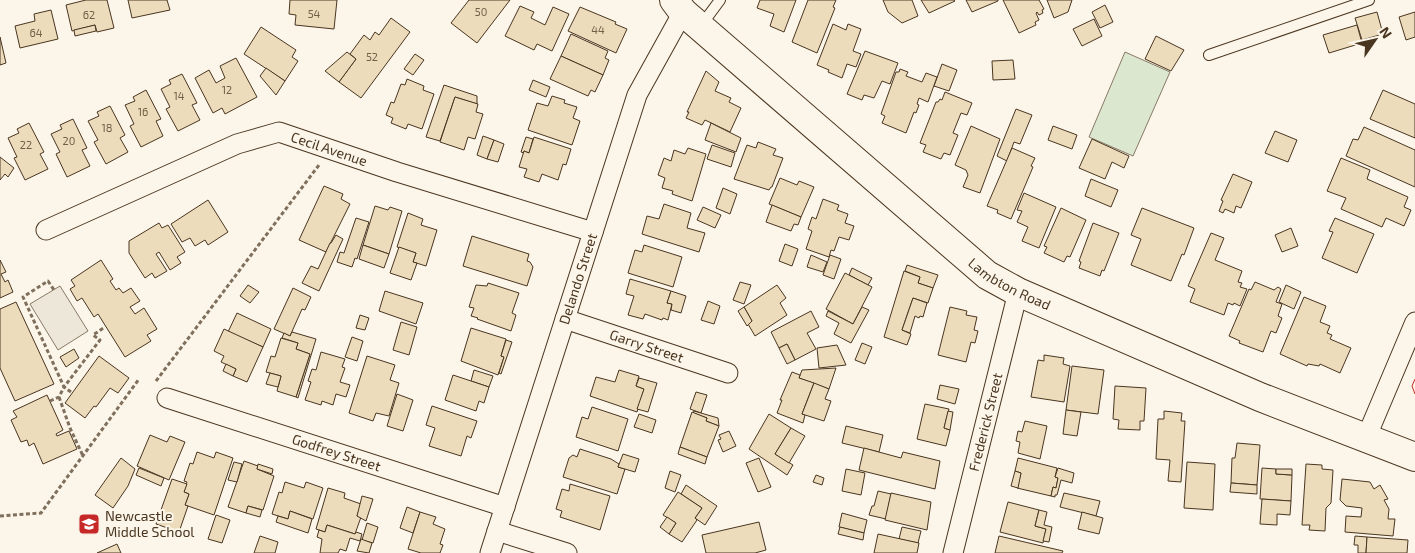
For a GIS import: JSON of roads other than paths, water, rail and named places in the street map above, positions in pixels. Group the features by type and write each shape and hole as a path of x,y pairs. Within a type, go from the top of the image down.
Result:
{"street":[{"name":"Delando Street","path":"490,553 637,95 686,13"},
{"name":"Lambton Road","path":"686,13 987,275 1018,292 1260,396 1415,457"},
{"name":"Cecil Avenue","path":"46,230 237,144 279,132 330,150 593,232"},
{"name":"Frederick Street","path":"953,553 1018,292"},
{"name":"Garry Street","path":"565,319 728,373"},
{"path":"1366,438 1415,322"},
{"name":"Godfrey Street","path":"159,393 505,507"},
{"path":"497,531 567,553"}],"lane":[{"path":"686,13 720,0"},
{"path":"1209,55 1369,0"}],"place":[{"name":"Newcastle Middle School","path":"89,524"}]}
